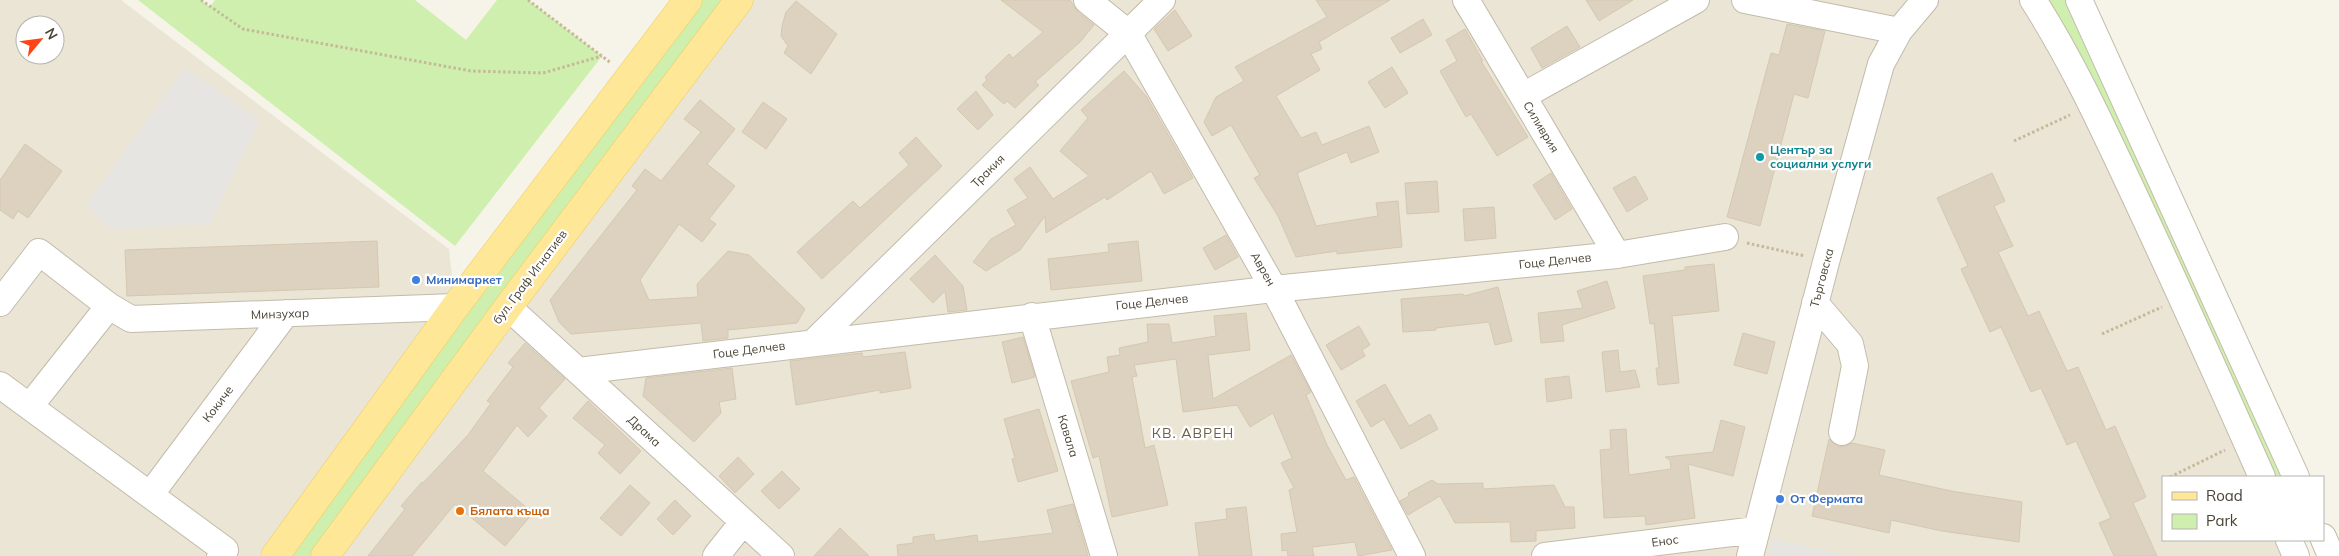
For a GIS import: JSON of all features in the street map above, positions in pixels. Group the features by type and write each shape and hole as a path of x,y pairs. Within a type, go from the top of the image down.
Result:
{"main road":[{"path":"275,556 455,307 688,0"},
{"name":"бул. Граф Игнатиев","path":"325,556 508,307 739,0"},
{"path":"455,307 508,307"}],"street":[{"name":"Аврен","path":"1087,0 1128,33 1274,289 1412,556"},
{"name":"Тракия","path":"814,342 1162,0"},
{"name":"Силиврия","path":"1466,0 1617,255"},
{"path":"1523,96 1696,0"},
{"path":"1745,0 1899,31"},
{"path":"2033,0 2054,32 2092,105 2182,297 2262,476"},
{"path":"2079,0 2296,476"},
{"name":"Търговска","path":"1750,556 1826,262 1881,64 1899,31 1925,4"},
{"name":"Гоце Делчев","path":"578,370 1274,289 1617,255 1725,237"},
{"name":"Минзухар","path":"0,303 39,252 109,306 131,319 455,307"},
{"path":"1816,303 1850,344 1856,366 1842,432"},
{"path":"30,406 109,306"},
{"name":"Драма","path":"508,307 781,556"},
{"name":"Кокиче","path":"150,495 286,313"},
{"name":"Кавала","path":"1032,316 1104,556"},
{"path":"0,384 225,550 220,556"},
{"path":"716,556 743,522"},
{"name":"Енос","path":"1545,556 1756,530"},
{"path":"2324,539 2331,556"},
{"path":"2289,541 2296,556"}],"path":[{"path":"201,0 243,29 472,71 543,73 602,56"},
{"path":"528,0 631,76"},
{"path":"2014,141 2092,105"},
{"path":"1725,237 1826,262"},
{"path":"2102,334 2182,297"},
{"path":"2172,476 2245,440"}],"shaded area":[{"path":"0,0 121,0 449,249 455,307 739,0 2033,0 2262,476 2162,476 2162,541 2289,541 2296,556 0,556"},
{"path":"185,68 260,120 210,224 110,229 86,205"},
{"path":"1772,539 1851,556 1768,556"}],"green space":[{"path":"138,0 201,0 210,7 215,0 415,0 466,40 497,0 528,0 602,56 455,246"},
{"path":"688,0 739,0 325,556 275,556"},
{"path":"2033,0 2079,0 2296,476 2262,476"}],"building":[{"path":"1001,0 1070,0 1078,12 1094,25 1080,42 1035,82 1039,85 1015,108 1007,101 1004,104 982,85 987,80 985,77 1009,54 1013,58 1043,32"},
{"path":"1316,0 1390,0 1319,42 1322,49 1311,54 1320,70 1276,96 1301,138 1316,132 1322,145 1369,126 1379,152 1351,163 1347,152 1297,173 1316,226 1378,216 1376,203 1398,201 1402,247 1337,254 1337,251 1296,257 1278,216 1254,178 1260,175 1231,125 1212,136 1204,122 1216,97 1244,81 1235,67 1327,17"},
{"path":"1586,0 1633,0 1599,21"},
{"path":"796,1 837,34 811,74 784,53 788,46 781,36 782,26 786,12"},
{"path":"1175,10 1192,36 1168,51 1154,29"},
{"path":"1423,19 1432,35 1400,53 1391,38"},
{"name":"Център за социални услуги","path":"1787,24 1825,31 1808,98 1794,94 1760,226 1727,217 1771,53 1779,55"},
{"path":"1567,26 1580,47 1542,68 1531,48"},
{"path":"1465,29 1483,61 1481,61 1528,137 1497,156 1471,114 1466,117 1440,71 1457,61 1446,40"},
{"path":"1392,67 1408,93 1385,108 1368,82"},
{"path":"1124,71 1146,96 1193,178 1164,194 1151,171 1107,200 1105,197 1046,233 1045,216 1020,250 986,271 973,262 991,239 1016,225 1007,210 1028,198 1014,179 1030,167 1053,199 1089,176 1060,151 1088,118 1081,110"},
{"path":"976,91 993,115 978,130 957,109"},
{"path":"700,100 735,129 707,164 735,186 709,219 716,224 702,242 679,224 640,280 649,300 698,297 697,284 728,251 749,255 805,309 797,323 728,330 728,338 703,341 701,323 571,334 559,322 550,300 637,190 632,186 645,169 661,181 701,132 684,119"},
{"path":"763,102 787,119 766,149 742,132"},
{"path":"916,137 942,166 822,279 797,252 853,201 860,208 909,165 899,153"},
{"path":"25,144 62,171 28,218 18,211 13,219 0,210 0,180"},
{"path":"1551,173 1572,209 1555,220 1533,185"},
{"path":"1992,173 2005,201 1994,206 2013,246 1998,252 2028,316 2039,311 2067,371 2078,367 2106,430 2115,426 2146,497 2133,503 2157,556 2114,556 2099,523 2111,518 2076,441 2067,445 2041,388 2031,392 2001,327 1990,332 1961,269 1968,266 1937,198"},
{"path":"1635,176 1648,199 1627,212 1613,188"},
{"path":"1437,181 1439,212 1407,214 1405,183"},
{"path":"1494,207 1496,238 1465,241 1463,209"},
{"path":"1226,235 1238,257 1215,270 1203,248"},
{"path":"377,241 379,287 127,296 125,250"},
{"path":"1138,241 1142,281 1051,290 1048,259 1109,252 1108,244"},
{"path":"935,255 963,286 967,310 948,312 945,291 933,303 910,279"},
{"path":"1714,264 1719,311 1672,316 1679,383 1658,385 1656,368 1659,368 1654,323 1650,324 1643,276 1685,270 1685,267"},
{"path":"1607,281 1615,308 1562,325 1564,341 1541,343 1538,313 1583,308 1577,291"},
{"path":"1498,287 1512,341 1495,345 1489,322 1436,328 1436,330 1403,332 1401,299 1463,294 1464,296"},
{"path":"1246,313 1250,350 1208,355 1213,399 1291,355 1311,392 1306,395 1327,445 1346,480 1354,477 1392,550 1358,556 1355,542 1312,547 1314,556 1288,556 1287,550 1282,551 1281,534 1297,532 1289,490 1294,488 1281,463 1292,458 1273,413 1250,427 1237,405 1183,412 1176,359 1134,365 1137,376 1132,377 1145,448 1154,445 1168,505 1112,517 1099,456 1093,458 1071,381 1109,372 1107,357 1120,355 1119,348 1148,342 1147,324 1169,324 1172,343 1216,336 1214,316"},
{"path":"1359,326 1370,345 1362,350 1365,356 1341,370 1326,345"},
{"path":"1743,333 1775,342 1767,374 1734,365"},
{"path":"1023,337 1035,377 1012,383 1002,342"},
{"path":"525,343 565,379 539,408 547,416 528,437 517,425 483,471 533,513 505,546 455,504 412,556 368,556 405,509 401,506 468,435 491,403 487,401 513,367 508,363"},
{"path":"1618,350 1620,372 1635,370 1640,387 1606,392 1602,352"},
{"path":"905,352 911,388 880,393 880,390 796,405 790,361 862,353 863,357"},
{"path":"732,368 736,399 719,402 721,413 694,442 643,396 646,378"},
{"path":"1569,376 1572,398 1547,402 1545,379"},
{"path":"1385,384 1409,426 1430,414 1438,429 1401,449 1384,419 1371,427 1356,401"},
{"path":"588,401 641,451 620,474 598,453 605,445 573,418"},
{"path":"1039,409 1058,471 1018,482 1012,459 1015,458 1004,419"},
{"path":"1721,420 1745,427 1733,476 1688,464 1695,518 1646,525 1645,516 1604,518 1600,450 1611,449 1610,430 1626,429 1629,475 1671,469 1670,460 1665,457 1713,452"},
{"path":"1829,439 1839,447 1852,443 1885,450 1879,475 1951,491 2022,502 2019,542 1942,531 1891,520 1889,533 1812,516"},
{"path":"738,457 754,474 735,493 719,476"},
{"path":"782,471 800,489 779,509 761,491"},
{"path":"1432,480 1438,484 1483,483 1483,489 1554,485 1565,507 1574,507 1575,528 1536,531 1536,541 1511,542 1510,522 1455,523 1440,496 1408,515 1400,501 1409,496 1408,493"},
{"path":"630,485 650,503 621,536 600,518"},
{"path":"675,500 691,516 673,535 657,519"},
{"path":"1073,504 1088,556 898,556 897,545 913,543 913,537 934,534 935,541 977,535 978,542 1053,533 1047,510"},
{"path":"1246,507 1252,556 1199,556 1195,523 1227,519 1226,509"},
{"path":"840,528 869,556 814,556"}],"place":[{"name":"Център за социални услуги","path":"1760,157"},
{"name":"Минимаркет","path":"416,280"},
{"name":"От Фермата","path":"1780,499"},
{"name":"Бялата къща","path":"460,511"}],"district":[{"name":"КВ. АВРЕН","path":"1193,433"}]}
